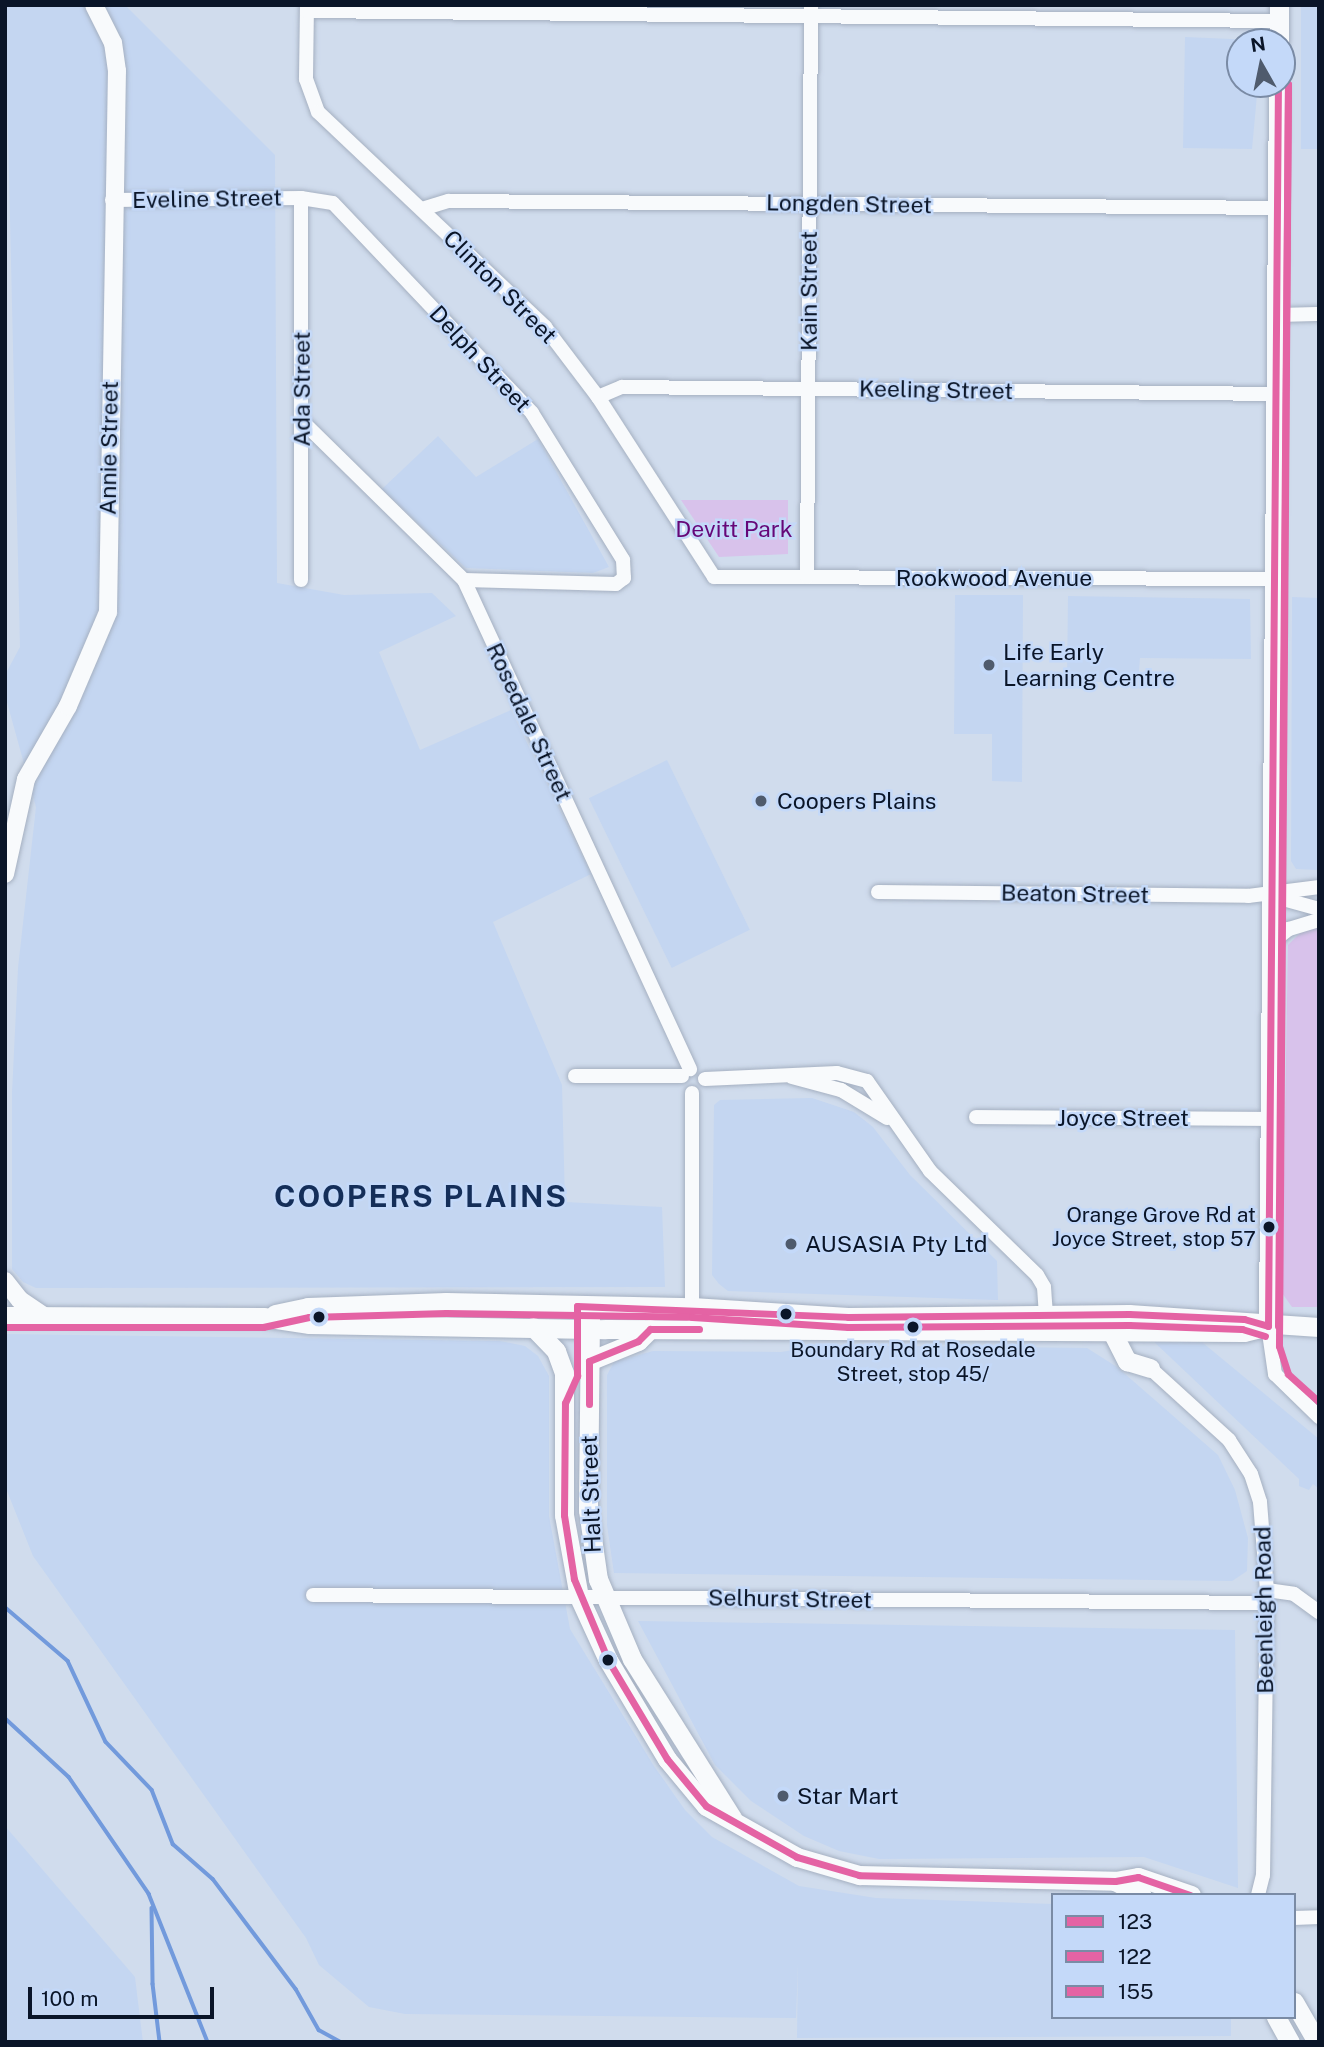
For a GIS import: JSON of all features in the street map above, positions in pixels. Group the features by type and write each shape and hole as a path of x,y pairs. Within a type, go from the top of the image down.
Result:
{"main road":[{"path":"1268,1326 1278,98"},
{"path":"263,1317 308,1307 391,1303 692,1307 848,1317 1046,1313 1244,1319 1268,1326 1319,1327"},
{"name":"Halt Street","path":"584,1306 577,1376 565,1403 564,1515 579,1597 603,1650 667,1759 706,1806 732,1818 797,1857 859,1875 1115,1881 1138,1877 1185,1893"},
{"path":"5,1316 263,1317 309,1324 583,1329 1244,1332 1268,1326"},
{"path":"533,1327 561,1361 565,1403"},
{"name":"Halt Street","path":"583,1329 589,1361 590,1534 603,1597 639,1670 732,1818"},
{"path":"589,1361 638,1341 650,1329"},
{"path":"1112,1332 1127,1361 1150,1368"},
{"path":"1115,1881 1137,1893"},
{"path":"1296,2005 1317,2042"},
{"path":"1277,2019 1290,2042"}],"street":[{"name":"Annie Street","path":"5,874 26,779 68,706 108,612 112,200 117,71 113,43 94,5"},
{"path":"307,8 1279,13"},
{"name":"Clinton Street","path":"307,8 306,79 318,112 545,327 597,397 714,577"},
{"name":"Kain Street","path":"807,576 811,11"},
{"name":"Eveline Street","path":"112,200 301,198"},
{"name":"Ada Street","path":"301,198 301,580"},
{"name":"Delph Street","path":"301,198 333,203 532,413 623,560 624,578 616,584 464,580"},
{"name":"Longden Street","path":"422,209 449,201 1277,208"},
{"path":"1276,314 1319,314"},
{"name":"Keeling Street","path":"597,397 622,387 1276,394"},
{"name":"Rosedale Street","path":"302,421 464,580 686,1072"},
{"name":"Rookwood Avenue","path":"714,577 1273,579"},
{"path":"1272,896 1294,887 1319,887"},
{"name":"Beaton Street","path":"878,892 1272,896"},
{"path":"1272,896 1319,909"},
{"path":"1271,943 1289,929 1319,919"},
{"path":"686,1072 683,1087 692,1093"},
{"path":"575,1076 702,1072 705,1079 702,1089 692,1093"},
{"path":"705,1079 792,1077 807,1073 856,1075 871,1086 891,1121 930,1171 1037,1275 1044,1287 1046,1313"},
{"path":"692,1093 692,1329"},
{"name":"Joyce Street","path":"976,1117 1270,1119"},
{"path":"5,1281 20,1300 44,1316"},
{"path":"1268,1326 1275,1374 1319,1417"},
{"name":"Beenleigh Road","path":"1150,1368 1229,1440 1246,1462 1263,1518 1267,1597 1263,1864 1258,1893"},
{"name":"Selhurst Street","path":"313,1595 1267,1597 1294,1594 1319,1612"},
{"path":"1296,1918 1319,1917"}],"shaded area":[{"path":"5,5 125,5 275,155 277,583 344,595 432,593 456,616 379,652 420,750 511,710 591,874 493,922 562,1085 565,1202 662,1207 665,1287 36,1288 23,1282 12,1269 12,1093 18,968 36,807 5,695 5,675 20,647"},
{"path":"1301,5 1319,5 1319,149 1301,149"},
{"path":"1185,37 1226,39 1226,98 1257,98 1252,149 1183,148"},
{"path":"438,436 476,477 538,439 609,567 593,573 466,568 382,489"},
{"name":"Life Early Learning Centre","path":"955,595 1023,595 1022,782 992,781 992,734 954,734"},
{"path":"1068,596 1250,599 1251,659 1140,658 1138,683 1067,681"},
{"path":"1292,597 1319,598 1319,870 1296,869 1291,861"},
{"path":"667,760 750,930 672,968 589,798"},
{"path":"812,1098 854,1112 873,1127 910,1175 997,1261 998,1300 728,1291 719,1284 712,1275 714,1105 720,1100"},
{"path":"5,1334 500,1341 525,1346 538,1356 549,1376 549,1516 570,1629 654,1766 685,1810 712,1837 799,1886 876,1898 1051,1904 1051,2019 1231,2019 1231,2036 797,2038 798,1962 796,2018 405,2014 369,2007 319,1965 306,1938 33,1556 5,1486"},
{"path":"1197,1338 1319,1439 1319,1489 1313,1484 1309,1490 1299,1486 1299,1479 1151,1339"},
{"path":"824,1345 1087,1348 1117,1367 1218,1455 1235,1490 1248,1538 1247,1571 1232,1581 614,1573 607,1525 607,1375 614,1362 653,1351 781,1352"},
{"path":"638,1621 1235,1630 1238,1888 1144,1857 879,1859 839,1851 804,1836 751,1801 715,1765"},
{"path":"5,1826 135,1977 143,2042 5,2042"}],"green space":[{"name":"Devitt Park","path":"681,500 788,500 788,554 719,557"},
{"path":"1319,927 1319,1307 1292,1307 1282,1293 1288,945 1304,929"}],"waterway":[{"path":"5,1607 68,1661 106,1742 152,1790 173,1844 213,1879 296,1989 319,2030 341,2042"},
{"path":"5,1718 69,1777 149,1894 208,2042"},
{"path":"152,1908 153,1984 160,2042"}],"transit line":[{"name":"123","path":"1268,1326 1278,98"},
{"name":"122","path":"1278,1326 1288,98"},
{"name":"155","path":"1288,98 1279,1346 1288,1374 1319,1402"},
{"name":"123","path":"1184,1893 1138,1877 1115,1881 859,1875 797,1857 706,1806 667,1759 608,1660 574,1579 564,1515 565,1403 577,1376 577,1306 848,1317 1129,1314 1244,1319 1268,1326"},
{"name":"122","path":"5,1327 263,1327 309,1317 446,1313 692,1317 848,1327 1129,1325 1242,1329 1265,1336"},
{"name":"123","path":"589,1404 589,1361 638,1341 650,1329 699,1329"}],"place":[{"name":"Life Early Learning Centre","path":"989,665"},
{"name":"Coopers Plains","path":"761,801"},
{"name":"Orange Grove Rd at Joyce Street, stop 57","path":"1269,1227"},
{"name":"AUSASIA Pty Ltd","path":"791,1244"},
{"name":"Boundary Rd at Rosedale Street, stop 45/","path":"913,1327"},
{"name":"Star Mart","path":"783,1796"}],"district":[{"name":"COOPERS PLAINS","path":"421,1196"}]}
